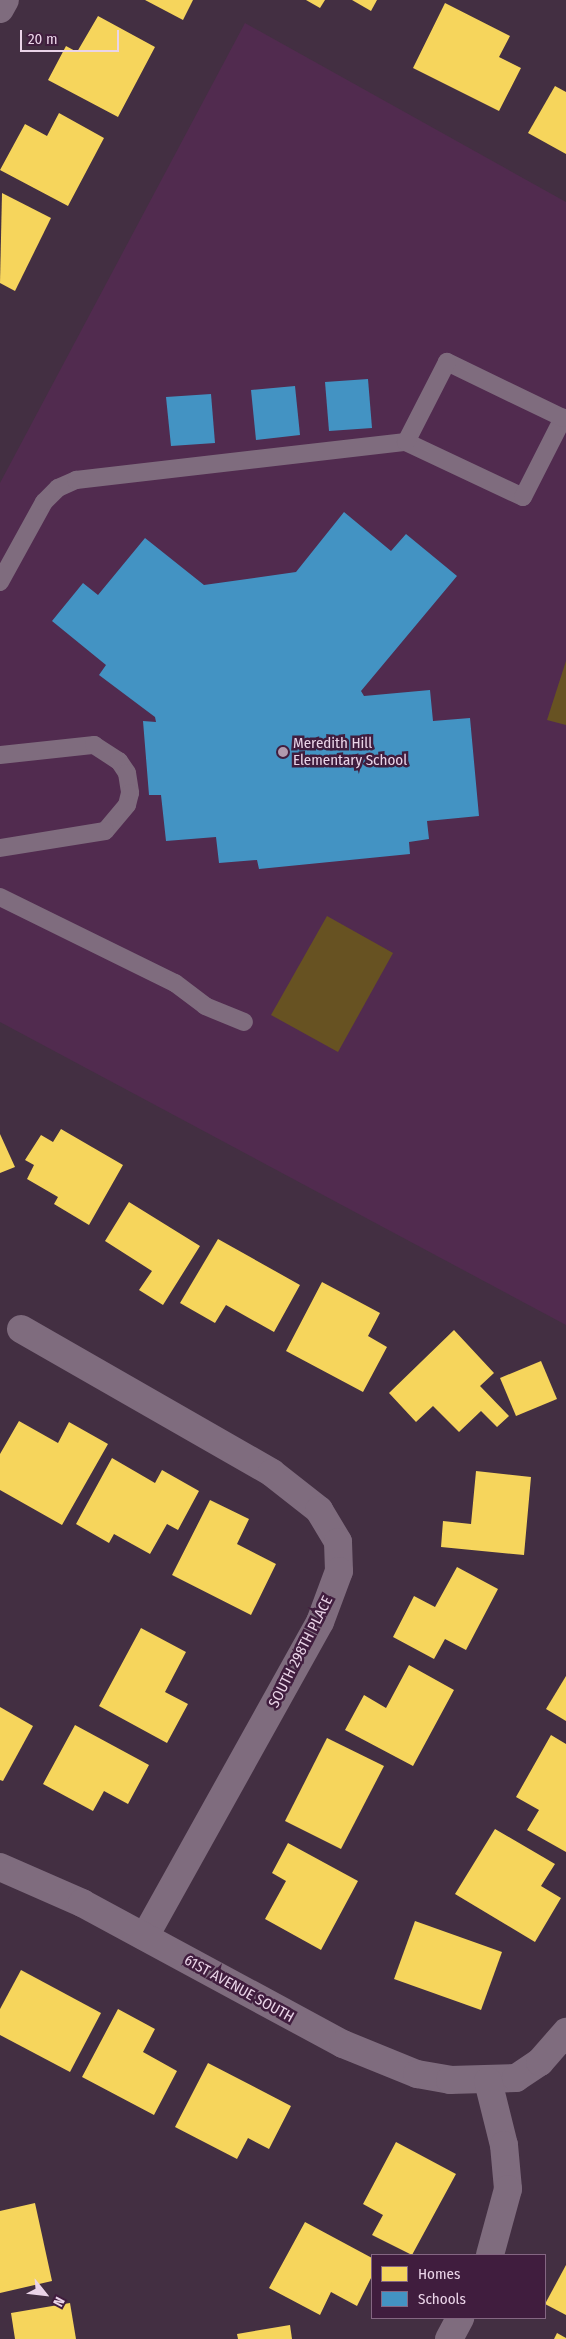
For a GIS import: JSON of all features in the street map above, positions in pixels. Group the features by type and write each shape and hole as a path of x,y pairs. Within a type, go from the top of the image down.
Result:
{"street":[{"path":"0,9 5,0"},
{"name":"SOUTH 298TH PLACE","path":"21,1330 272,1473 319,1510 338,1542 339,1571 320,1622 145,1937"},
{"name":"61ST AVENUE SOUTH","path":"0,1867 145,1937 385,2064 450,2080 488,2081 516,2078 540,2062 566,2032"},
{"path":"488,2081 504,2145 508,2189 490,2254"},
{"path":"449,2339 459,2319"}],"lane":[{"path":"0,582 44,502 58,488 76,480 406,442 523,497 563,418 447,362 406,442"},
{"path":"0,755 94,745 119,761 127,772 130,793 127,805 105,831 0,848"},
{"path":"0,897 175,983 205,1006 244,1022"}],"shaded area":[{"name":"Meredith Hill Elementary School","path":"245,23 566,202 566,1325 0,1022 0,483"},
{"path":"566,661 566,725 547,720"},
{"path":"327,916 393,953 338,1052 271,1015"}],"building: Homes":[{"path":"145,0 193,0 183,20"},
{"path":"306,0 325,0 320,8"},
{"path":"352,0 377,0 371,11"},
{"path":"445,3 510,36 499,57 521,68 499,111 413,68"},
{"path":"98,16 155,47 118,117 48,80 66,46 77,52"},
{"path":"555,86 566,92 566,154 528,133"},
{"path":"59,113 104,138 68,206 0,170 25,124 47,136"},
{"path":"2,193 51,218 15,291 0,283"},
{"path":"61,1129 123,1165 89,1225 54,1204 58,1197 27,1179 34,1165 25,1160 41,1135 53,1142"},
{"path":"0,1134 15,1167 0,1173"},
{"path":"129,1202 200,1246 163,1305 139,1290 152,1271 105,1241"},
{"path":"218,1239 300,1285 274,1332 226,1305 215,1323 180,1303"},
{"path":"322,1282 380,1313 368,1336 387,1347 363,1392 286,1351"},
{"path":"454,1330 494,1373 480,1386 509,1416 497,1427 481,1411 459,1432 433,1406 416,1422 389,1393"},
{"path":"541,1361 557,1399 516,1416 500,1378"},
{"path":"19,1421 58,1443 69,1422 108,1444 62,1525 0,1490 0,1454"},
{"path":"112,1458 155,1483 162,1470 199,1491 178,1530 167,1524 150,1554 114,1534 109,1543 76,1524"},
{"path":"476,1471 531,1477 524,1555 441,1547 443,1521 471,1524"},
{"path":"210,1500 249,1519 237,1544 276,1564 251,1615 172,1575"},
{"path":"457,1567 498,1589 466,1650 445,1639 434,1659 393,1637 414,1596 435,1607"},
{"path":"141,1628 186,1652 165,1692 188,1704 167,1743 99,1706"},
{"path":"409,1665 454,1690 413,1766 345,1730 364,1695 386,1708"},
{"path":"566,1676 566,1721 546,1709"},
{"path":"0,1707 33,1726 3,1781 0,1780"},
{"path":"75,1725 149,1765 128,1804 104,1791 93,1811 43,1784"},
{"path":"551,1735 566,1744 566,1852 527,1830 539,1810 516,1797"},
{"path":"327,1738 384,1766 341,1849 285,1821"},
{"path":"495,1829 555,1864 541,1886 561,1898 535,1942 455,1894"},
{"path":"288,1843 358,1881 321,1950 265,1919 286,1881 272,1873"},
{"path":"415,1921 502,1952 481,2010 394,1979"},
{"path":"21,1970 101,2013 70,2072 0,2035 0,2009"},
{"path":"118,2009 155,2029 143,2052 177,2071 154,2115 82,2077"},
{"path":"208,2063 291,2106 269,2149 248,2138 237,2159 175,2127"},
{"path":"396,2142 456,2174 413,2254 372,2235 383,2215 363,2204"},
{"path":"35,2203 52,2281 0,2293 0,2211"},
{"path":"305,2222 371,2257 371,2278 357,2306 331,2292 320,2315 269,2288"},
{"path":"566,2265 566,2315 546,2305"},
{"path":"70,2303 76,2339 15,2339 11,2313"},
{"path":"290,2325 292,2339 238,2339 237,2334"},
{"path":"557,2333 566,2338 566,2339 554,2339"}],"building: Schools":[{"path":"368,379 372,428 329,431 325,382"},
{"path":"295,386 300,435 256,440 251,390"},
{"path":"211,394 215,443 171,446 166,397"},
{"path":"344,512 391,551 406,534 457,576 361,691 364,696 430,690 433,721 470,718 479,816 427,821 429,839 409,842 410,854 259,869 257,860 219,863 216,837 166,841 161,795 149,795 143,721 156,722 155,717 99,675 106,665 52,621 83,583 98,595 145,538 204,585 296,572"}],"place":[{"name":"Meredith Hill Elementary School","path":"283,752"}]}
